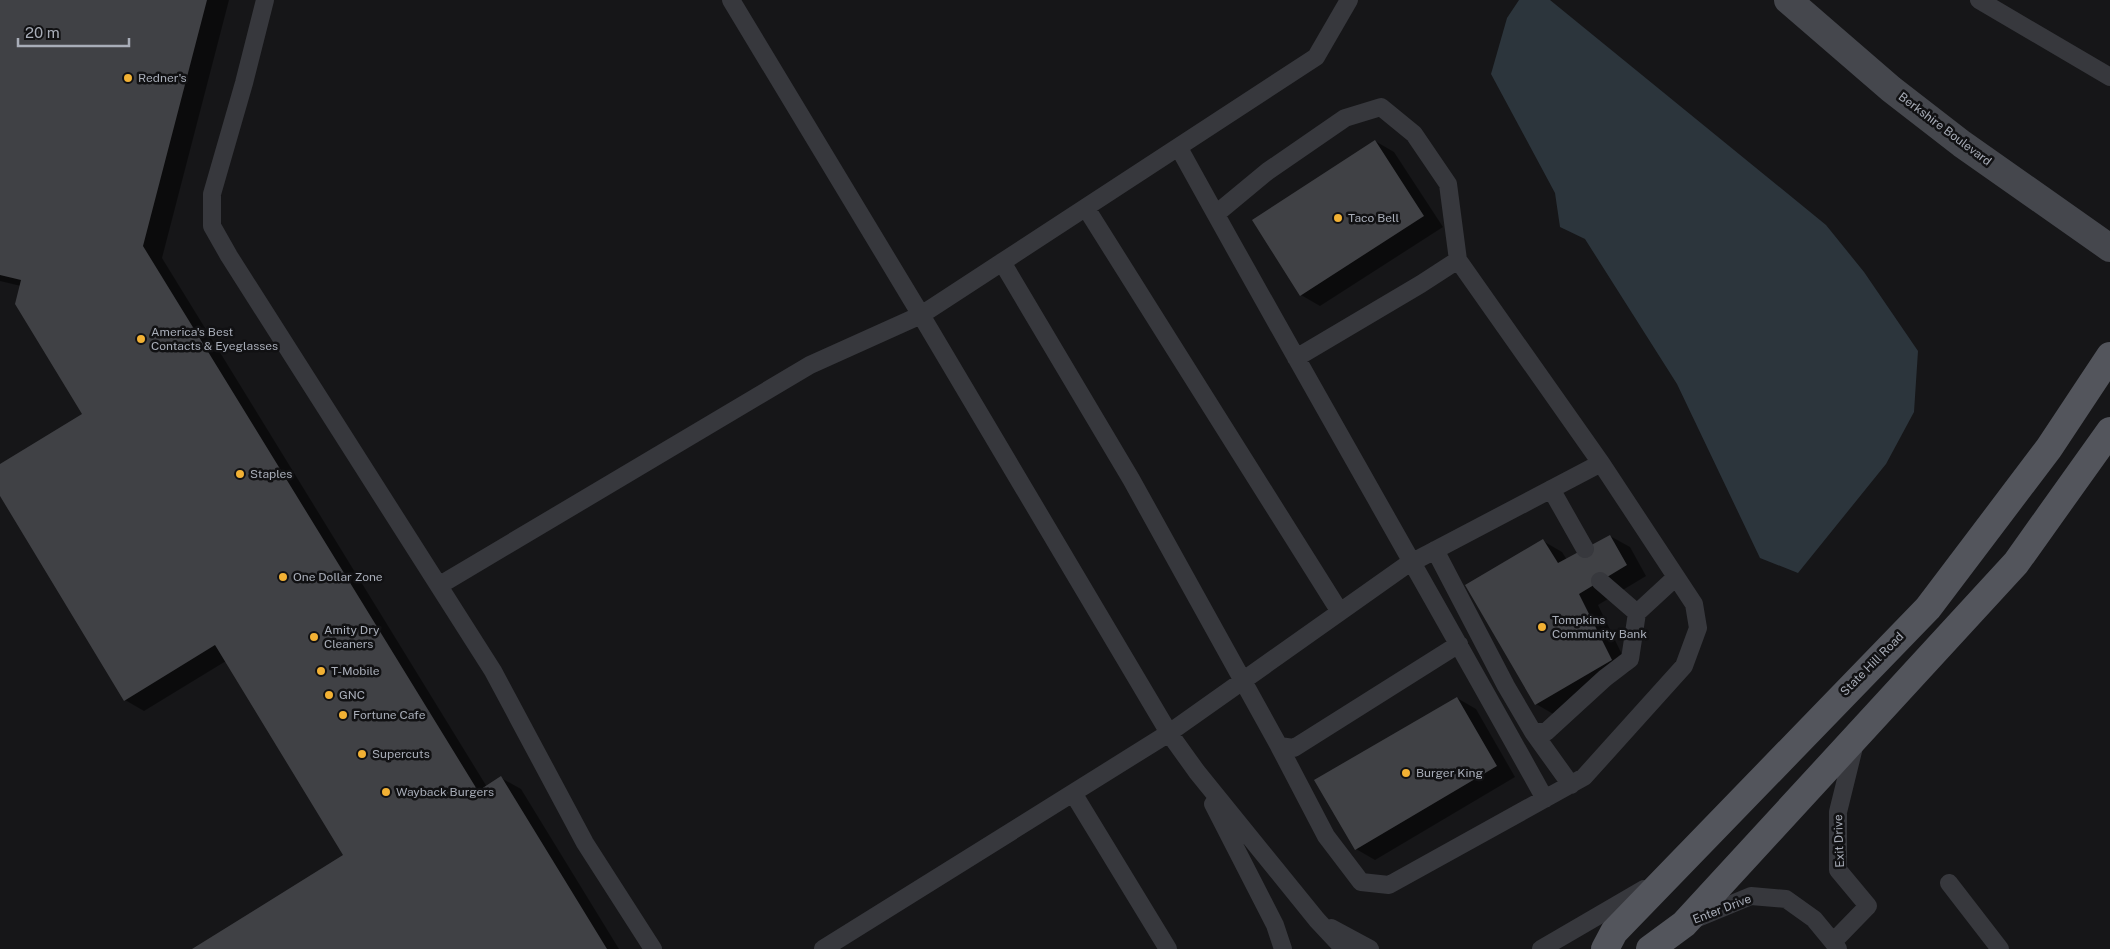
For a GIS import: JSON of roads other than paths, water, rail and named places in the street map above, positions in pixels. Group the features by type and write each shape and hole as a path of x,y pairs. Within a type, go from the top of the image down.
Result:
{"main road":[{"name":"Berkshire Boulevard","path":"1798,3 1891,89 1962,144 2110,248"},
{"name":"State Hill Road","path":"1605,949 1614,932 1928,608 2049,448 2110,356"},
{"path":"1650,949 1684,924 2016,563 2110,431"}],"lane":[{"path":"265,0 244,83 212,194 212,226 229,256 493,670 585,843 653,949"},
{"path":"731,0 922,315 1169,733 1197,772 1317,920 1344,949"},
{"path":"440,585 810,365 922,315 1316,57 1349,0"},
{"path":"1979,0 2110,77"},
{"path":"1002,262 1131,479 1279,746 1326,836 1361,882 1389,884 1584,777 1684,666 1698,628 1694,604 1601,462 1458,260 1448,184 1414,134 1381,107 1345,118 1268,170 1216,214"},
{"path":"1179,148 1545,799"},
{"path":"1086,208 1340,612"},
{"path":"1296,358 1422,284 1458,260"},
{"path":"823,949 1169,733 1413,562 1601,462"},
{"path":"1551,489 1585,549"},
{"path":"1435,550 1506,686 1533,732 1571,785"},
{"path":"1533,732 1546,732 1605,678 1630,659 1638,613 1676,577"},
{"path":"1600,581 1638,613"},
{"path":"1279,746 1294,748 1459,644"},
{"name":"Exit Drive","path":"1836,945 1868,906 1838,870 1838,812 1856,738"},
{"path":"1197,772 1275,925 1283,949"},
{"path":"1072,793 1168,949"},
{"path":"1541,949 1668,875"},
{"path":"1949,883 2000,949"},
{"name":"Enter Drive","path":"1684,924 1751,896 1786,899 1814,919 1836,945"},
{"path":"1317,920 1370,949"},
{"path":"1275,925 1296,949"}],"place":[{"name":"Redner's","path":"128,78"},
{"name":"Taco Bell","path":"1338,218"},
{"name":"America's Best Contacts & Eyeglasses","path":"141,339"},
{"name":"Staples","path":"240,474"},
{"name":"One Dollar Zone","path":"283,577"},
{"name":"Tompkins Community Bank","path":"1542,627"},
{"name":"Amity Dry Cleaners","path":"314,637"},
{"name":"T-Mobile","path":"321,671"},
{"name":"GNC","path":"329,695"},
{"name":"Fortune Cafe","path":"343,715"},
{"name":"Supercuts","path":"362,754"},
{"name":"Burger King","path":"1406,773"},
{"name":"Wayback Burgers","path":"386,792"}]}
